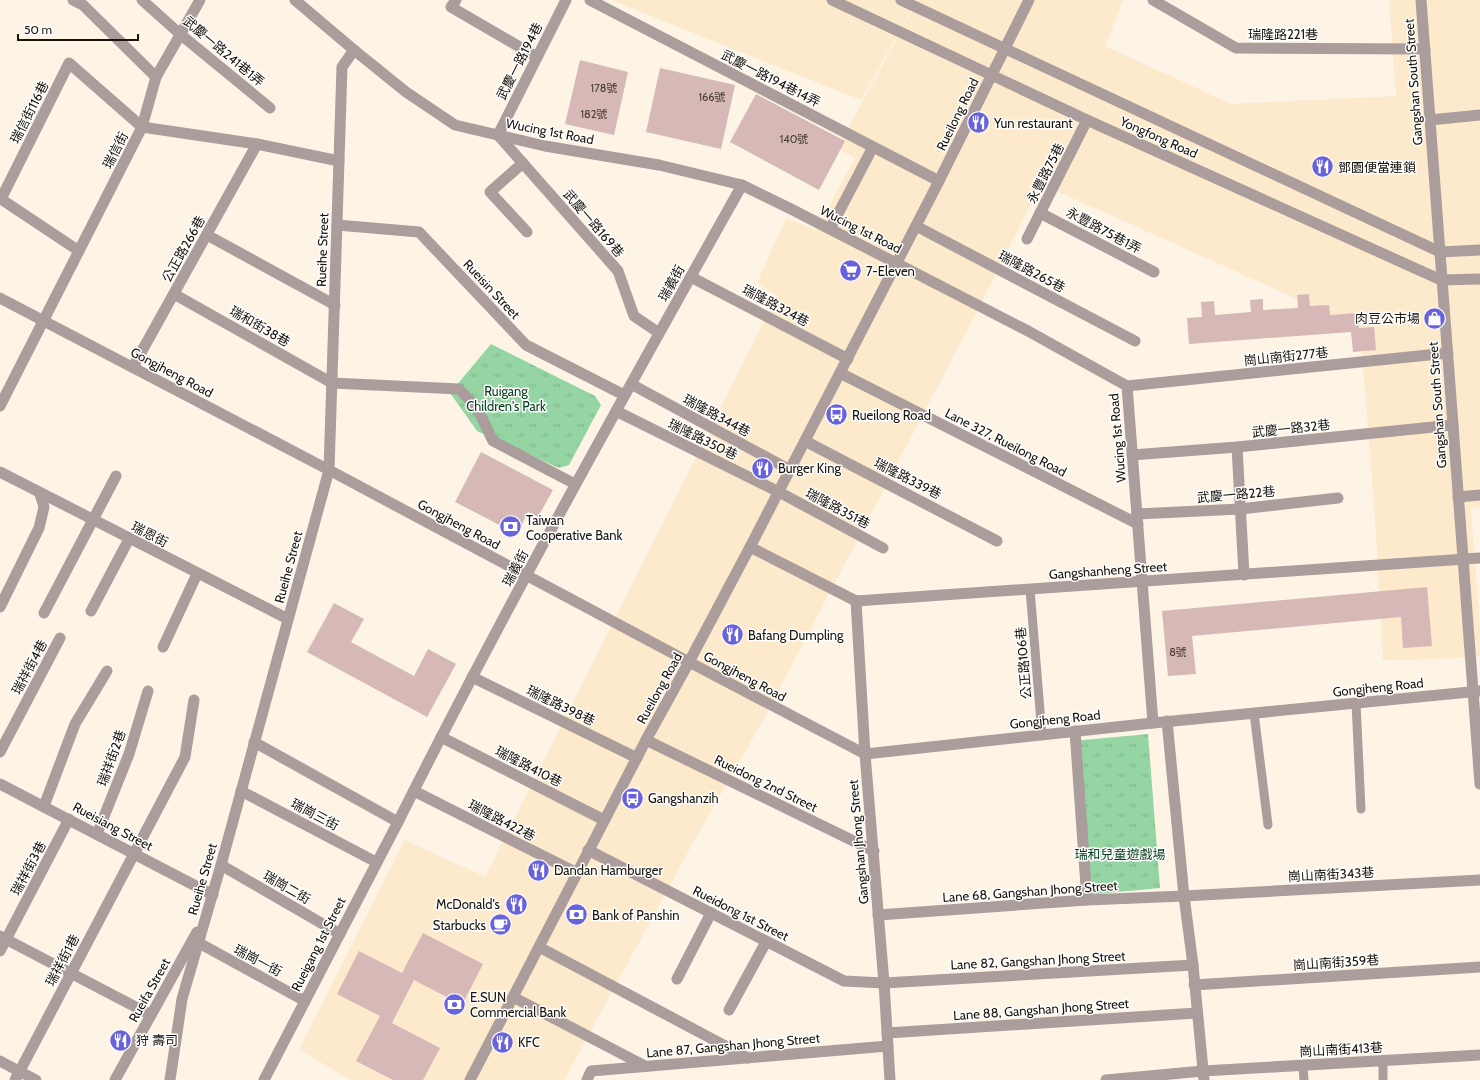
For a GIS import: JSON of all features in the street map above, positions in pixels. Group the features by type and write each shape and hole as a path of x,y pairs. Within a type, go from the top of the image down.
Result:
{"street":[{"path":"73,0 83,5 156,77"},
{"name":"武慶一路241巷1弄","path":"142,0 180,34 270,108"},
{"path":"142,127 156,77 200,0"},
{"name":"Wucing 1st Road","path":"295,0 406,92 455,125 545,146 659,165 742,185 1028,331 1127,386 1153,722"},
{"path":"456,0 451,7 537,57"},
{"name":"武慶一路194巷","path":"498,135 566,0"},
{"name":"武慶一路194巷14弄","path":"590,0 939,181"},
{"name":"Yongfong Road","path":"832,0 1087,120 1441,280 1480,279"},
{"name":"Yongfong Road","path":"901,0 1440,252 1480,250"},
{"path":"1004,48 1029,0"},
{"name":"瑞隆路221巷","path":"1153,0 1236,48 1425,49"},
{"name":"Gangshan South Street","path":"1421,0 1458,497 1476,691 1480,784"},
{"name":"Rueilong Road","path":"470,1080 588,850 750,547 848,359 939,181 1004,48"},
{"name":"Rueihe Street","path":"170,1080 182,999 213,895 329,470 342,67 354,50"},
{"name":"瑞信街116巷","path":"79,251 1,199 69,62 142,127"},
{"path":"1430,120 1480,115"},
{"name":"永豐路75巷","path":"1027,238 1087,120"},
{"name":"瑞信街","path":"0,406 142,127 257,144 339,161"},
{"name":"武慶一路169巷","path":"498,135 618,272 634,316 659,333"},
{"name":"公正路266巷","path":"134,368 257,144"},
{"path":"830,229 873,147"},
{"path":"523,163 490,192 527,232"},
{"name":"瑞義街","path":"398,822 472,677 575,484 742,185"},
{"name":"永豐路75巷1弄","path":"1040,212 1154,272"},
{"name":"Rueisin Street","path":"337,225 419,232 526,345 624,395"},
{"name":"瑞隆路265巷","path":"916,226 1134,341"},
{"path":"207,235 335,305"},
{"name":"瑞隆路324巷","path":"691,277 848,359"},
{"name":"瑞和街38巷","path":"174,294 332,384"},
{"name":"Gongjheng Road","path":"0,298 329,470 865,754 1153,722 1476,691"},
{"name":"崗山南街277巷","path":"1127,386 1448,353"},
{"name":"Lane 327, Rueilong Road","path":"840,373 1137,519"},
{"path":"332,384 459,389 478,408 493,441 575,484"},
{"name":"瑞隆路344巷","path":"631,384 790,470"},
{"name":"瑞隆路350巷","path":"616,411 779,492"},
{"name":"武慶一路32巷","path":"1132,455 1237,447 1453,425"},
{"name":"瑞隆路339巷","path":"805,441 997,541"},
{"path":"1237,447 1244,574"},
{"name":"瑞恩街","path":"0,472 40,494 288,620"},
{"path":"44,613 116,476"},
{"name":"瑞隆路351巷","path":"779,492 883,548"},
{"path":"0,607 39,528 44,507 40,494"},
{"path":"1458,497 1480,495"},
{"name":"武慶一路22巷","path":"1137,519 1338,498"},
{"path":"91,611 129,539"},
{"path":"750,547 856,601"},
{"name":"Gangshanheng Street","path":"856,601 1480,558"},
{"path":"163,647 198,574"},
{"name":"Gangshan Jhong Street","path":"856,601 865,754 874,851 890,1080"},
{"name":"瑞祥街4巷","path":"0,752 60,638"},
{"path":"44,806 75,724 107,671"},
{"name":"瑞隆路398巷","path":"472,677 637,758"},
{"name":"瑞祥街2巷","path":"97,834 129,754 148,691"},
{"name":"瑞祥街1巷","path":"17,1076 133,853 185,757 194,700"},
{"path":"1167,721 1184,896 1193,965 1203,1076"},
{"path":"1075,731 1087,900"},
{"name":"瑞隆路410巷","path":"441,737 604,820"},
{"name":"Rueidong 2nd Street","path":"646,740 874,851"},
{"path":"254,742 398,822"},
{"name":"Rueisiang Street","path":"1,787 44,806 213,895"},
{"name":"瑞崗三街","path":"241,791 376,862"},
{"name":"瑞隆路422巷","path":"414,791 577,873"},
{"name":"瑞祥街3巷","path":"0,951 3,937 69,819"},
{"name":"Rueigang 1st Street","path":"264,1080 398,822"},
{"name":"Rueidong 1st Street","path":"588,850 844,981 884,983"},
{"name":"瑞崗二街","path":"221,864 340,934"},
{"name":"崗山南街343巷","path":"1184,896 1480,880"},
{"name":"Lane 68, Gangshan Jhong Street","path":"878,915 1087,900 1184,896"},
{"path":"677,980 711,913"},
{"name":"Rueifa Street","path":"115,1080 207,914"},
{"path":"3,937 151,1015"},
{"path":"729,1010 766,942"},
{"name":"瑞崗一街","path":"198,943 305,1001"},
{"path":"539,947 749,1058"},
{"name":"Lane 82, Gangshan Jhong Street","path":"884,983 1193,965"},
{"name":"崗山南街359巷","path":"1194,985 1480,967"},
{"path":"513,997 645,1067"},
{"name":"Lane 88, Gangshan Jhong Street","path":"887,1033 1197,1013"},
{"name":"Lane 87, Gangshan Jhong Street","path":"587,1080 591,1071 888,1046"},
{"name":"崗山南街413巷","path":"1106,1080 1203,1076 1303,1066 1480,1055"},
{"path":"0,1061 17,1076 36,1080"}],"lane":[{"name":"公正路106巷","path":"1030,589 1042,735"},
{"path":"1356,703 1361,809"},
{"path":"1254,713 1268,825"},
{"path":"1383,1061 1384,1080"},
{"path":"1303,1066 1304,1080"}],"shaded area":[{"path":"611,0 917,0 861,100"},
{"path":"918,0 1123,0 1105,46 1231,104 1396,96 1389,0 1480,0 1480,508 1471,509 1480,630 1480,656 1439,659 1383,660 1375,518 1360,327 1041,184 975,315 762,722 694,841 564,1080 350,1080 299,1049 405,840 485,877 777,296 757,283 786,218 816,230 855,158 837,148"}],"green space":[{"name":"Ruigang Children's Park","path":"491,344 595,396 601,405 569,465 559,468 477,431 450,393"},
{"name":"瑞和兒童遊戲場","path":"1148,734 1160,888 1086,895 1073,741"}],"building":[{"path":"580,60 628,72 614,135 565,124"},
{"path":"660,68 735,85 721,149 646,132"},
{"path":"756,94 845,141 819,190 730,142"},
{"path":"1309,294 1310,306 1329,305 1330,315 1358,313 1359,328 1374,327 1376,350 1353,352 1351,332 1189,344 1187,318 1202,317 1201,302 1214,301 1215,315 1251,312 1250,300 1263,299 1263,310 1298,308 1297,295"},
{"path":"481,452 553,490 538,517 528,512 517,534 455,502"},
{"path":"1427,587 1432,646 1403,648 1401,617 1192,636 1196,674 1168,676 1162,611"},
{"path":"334,603 364,619 351,642 414,676 428,649 456,664 427,717 307,652"},
{"path":"423,933 483,964 462,1005 414,980 392,1023 440,1048 423,1080 393,1080 356,1061 380,1016 337,994 359,951 402,973"}],"place":[{"name":"Yun restaurant","path":"979,123"},
{"name":"鄧園便當連鎖","path":"1322,167"},
{"name":"7-Eleven","path":"851,271"},
{"name":"肉豆公市場","path":"1435,318"},
{"name":"Rueilong Road","path":"836,415"},
{"name":"Burger King","path":"762,468"},
{"name":"Taiwan Cooperative Bank","path":"511,527"},
{"name":"Bafang Dumpling","path":"733,635"},
{"name":"Gangshanzih","path":"633,798"},
{"name":"Dandan Hamburger","path":"539,870"},
{"name":"McDonald's","path":"516,904"},
{"name":"Bank of Panshin","path":"577,915"},
{"name":"Starbucks","path":"501,925"},
{"name":"E.SUN Commercial Bank","path":"454,1004"},
{"name":"狩 壽司","path":"121,1040"},
{"name":"KFC","path":"502,1042"}]}
